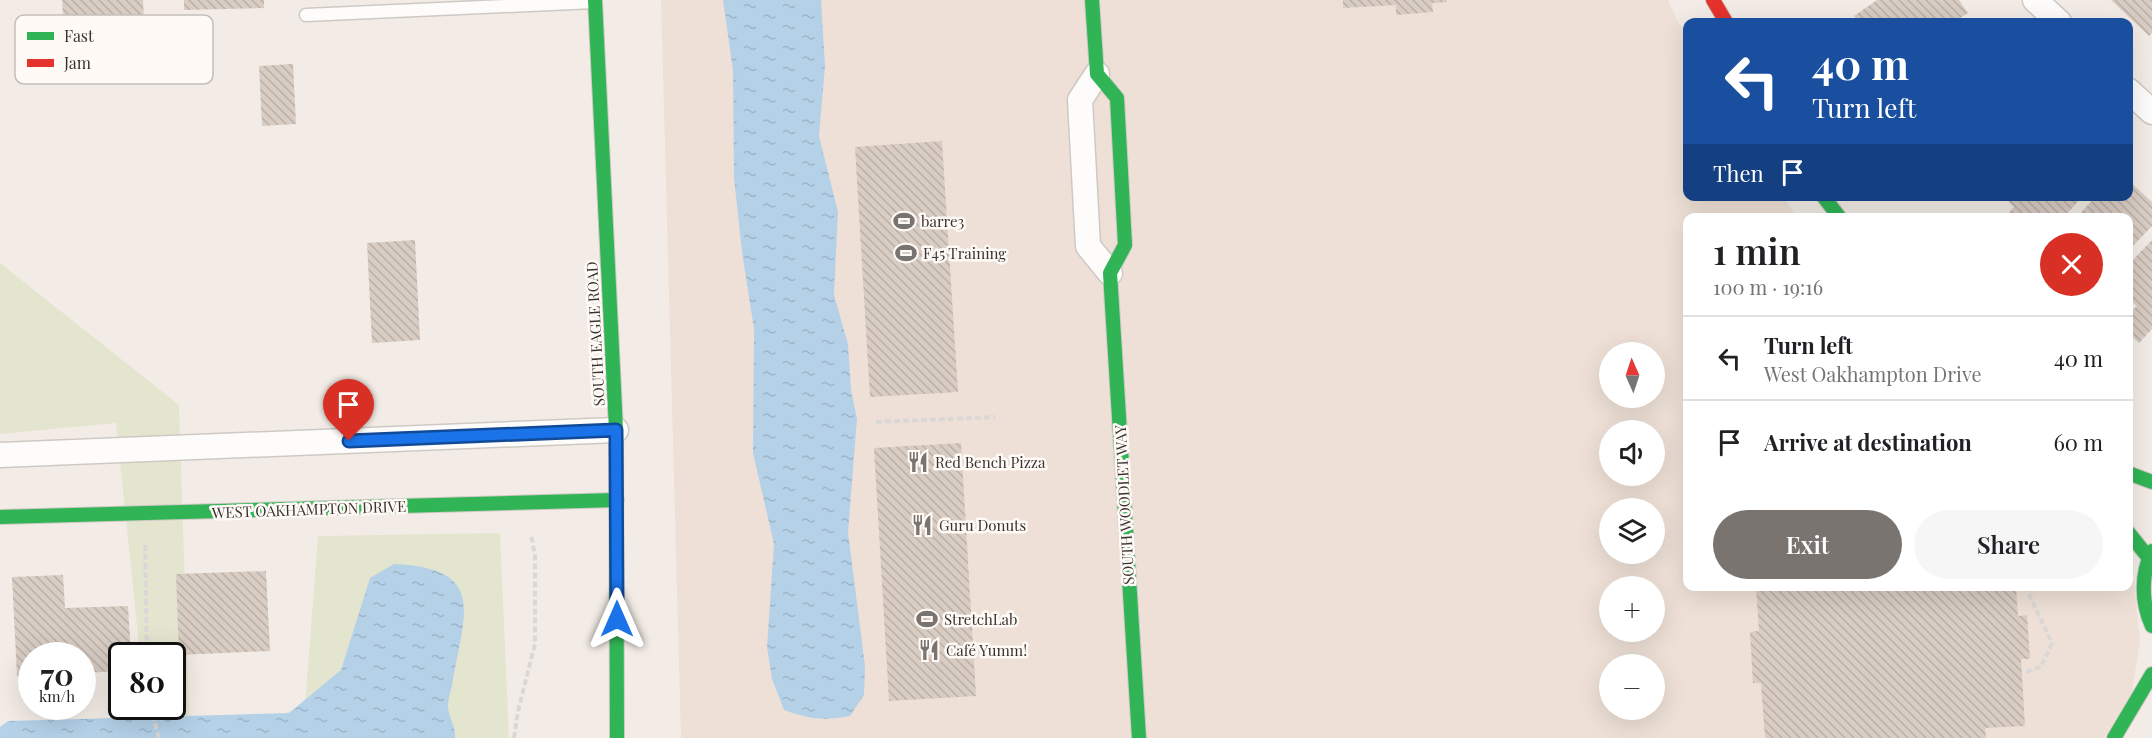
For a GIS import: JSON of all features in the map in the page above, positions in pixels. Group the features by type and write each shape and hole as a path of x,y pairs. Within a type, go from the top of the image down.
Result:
{"main road":[{"path":"1092,0 1097,74 1117,98 1125,244 1110,273"},
{"path":"1713,0 1724,18"},
{"name":"SOUTH EAGLE ROAD","path":"595,1 616,430 617,738"},
{"path":"1827,201 1836,213"},
{"name":"SOUTH WOODLET WAY","path":"1110,273 1139,738"},
{"path":"2133,475 2152,483"},
{"name":"WEST OAKHAMPTON DRIVE","path":"0,517 617,501"},
{"path":"2133,537 2150,554 2144,589 2152,626"},
{"path":"2114,738 2152,674"}],"street":[{"path":"2035,0 2055,18"},
{"path":"1097,74 1080,100 1088,246 1110,273"},
{"path":"2133,95 2152,112"},
{"path":"0,455 616,430"}],"lane":[{"path":"306,15 595,1"}],"path":[{"path":"876,422 995,417"},
{"path":"514,738 518,711 535,644 535,556 533,538 529,530"},
{"path":"145,541 147,642"},
{"path":"2025,672 2041,667 2052,643 2027,591"},
{"path":"154,720 159,738"}],"shaded area":[{"path":"661,0 1668,0 1683,29 1683,201 1786,201 1794,213 1683,213 1683,591 2133,591 2133,579 2140,640 2132,691 2104,738 681,738"}],"green space":[{"path":"0,263 179,405 190,738 134,738 145,720 186,720 186,642 139,642 116,423 0,434"},
{"path":"500,533 509,738 228,738 305,705 318,536"}],"water":[{"path":"723,0 821,0 825,66 819,136 838,212 834,295 848,344 851,390 857,419 848,532 865,666 864,695 850,716 841,718 824,719 784,710 772,679 767,647 774,544 753,453 754,329 734,178 733,71"},
{"path":"394,564 423,567 444,574 456,584 463,598 464,614 448,704 455,738 0,738 0,727 8,721 108,718 108,720 186,720 186,716 289,713 341,670 370,578"}],"building":[{"path":"62,0 143,0 144,15 63,15"},
{"path":"184,0 264,0 264,8 184,10"},
{"path":"1343,0 1447,0 1447,2 1432,3 1433,12 1396,15 1396,5 1343,8"},
{"path":"1877,0 1959,0 1968,13 1960,18 1855,18 1854,16"},
{"path":"2111,0 2152,0 2152,33 2149,36 2133,21 2133,18 2130,18"},
{"path":"293,64 296,124 262,126 259,66"},
{"path":"942,141 958,392 870,397 855,147"},
{"path":"2133,185 2152,202 2152,226 2133,246 2133,213 2081,213 2091,201 2133,201"},
{"path":"2008,201 2078,201 2068,213 2009,213 2014,207"},
{"path":"415,240 420,340 372,343 367,243"},
{"path":"2152,240 2152,329 2139,343 2133,338 2133,310 2137,306 2133,302 2133,260"},
{"path":"961,443 976,696 889,701 874,448"},
{"path":"266,571 270,651 186,655 186,642 179,642 176,574"},
{"path":"63,575 65,608 128,606 130,642 108,642 108,672 96,672 96,642 18,642 17,676 12,577"},
{"path":"1756,591 2016,591 2018,616 2027,615 2030,659 2021,659 2025,726 1985,728 1986,738 1765,738 1761,683 1753,683 1750,632 1759,631"}],"traffic: fast":[{"path":"595,0 616,430 617,738"},
{"path":"1092,0 1097,74 1117,98 1125,245 1110,273 1139,738"},
{"path":"1827,201 1836,213"},
{"path":"2133,475 2152,482"},
{"path":"0,517 617,500"},
{"path":"2133,538 2148,557"},
{"path":"2152,551 2144,579 2144,598 2152,626"},
{"path":"2114,738 2152,674"}],"traffic: jam":[{"path":"1713,0 1724,18"}],"place":[{"name":"barre3","path":"904,221"},
{"name":"F45 Training","path":"906,253"},
{"name":"Red Bench Pizza","path":"918,462"},
{"name":"Guru Donuts","path":"922,525"},
{"name":"StretchLab","path":"927,619"},
{"name":"Café Yumm!","path":"929,650"}],"route":[{"path":"349,441 616,430 617,619"}]}
